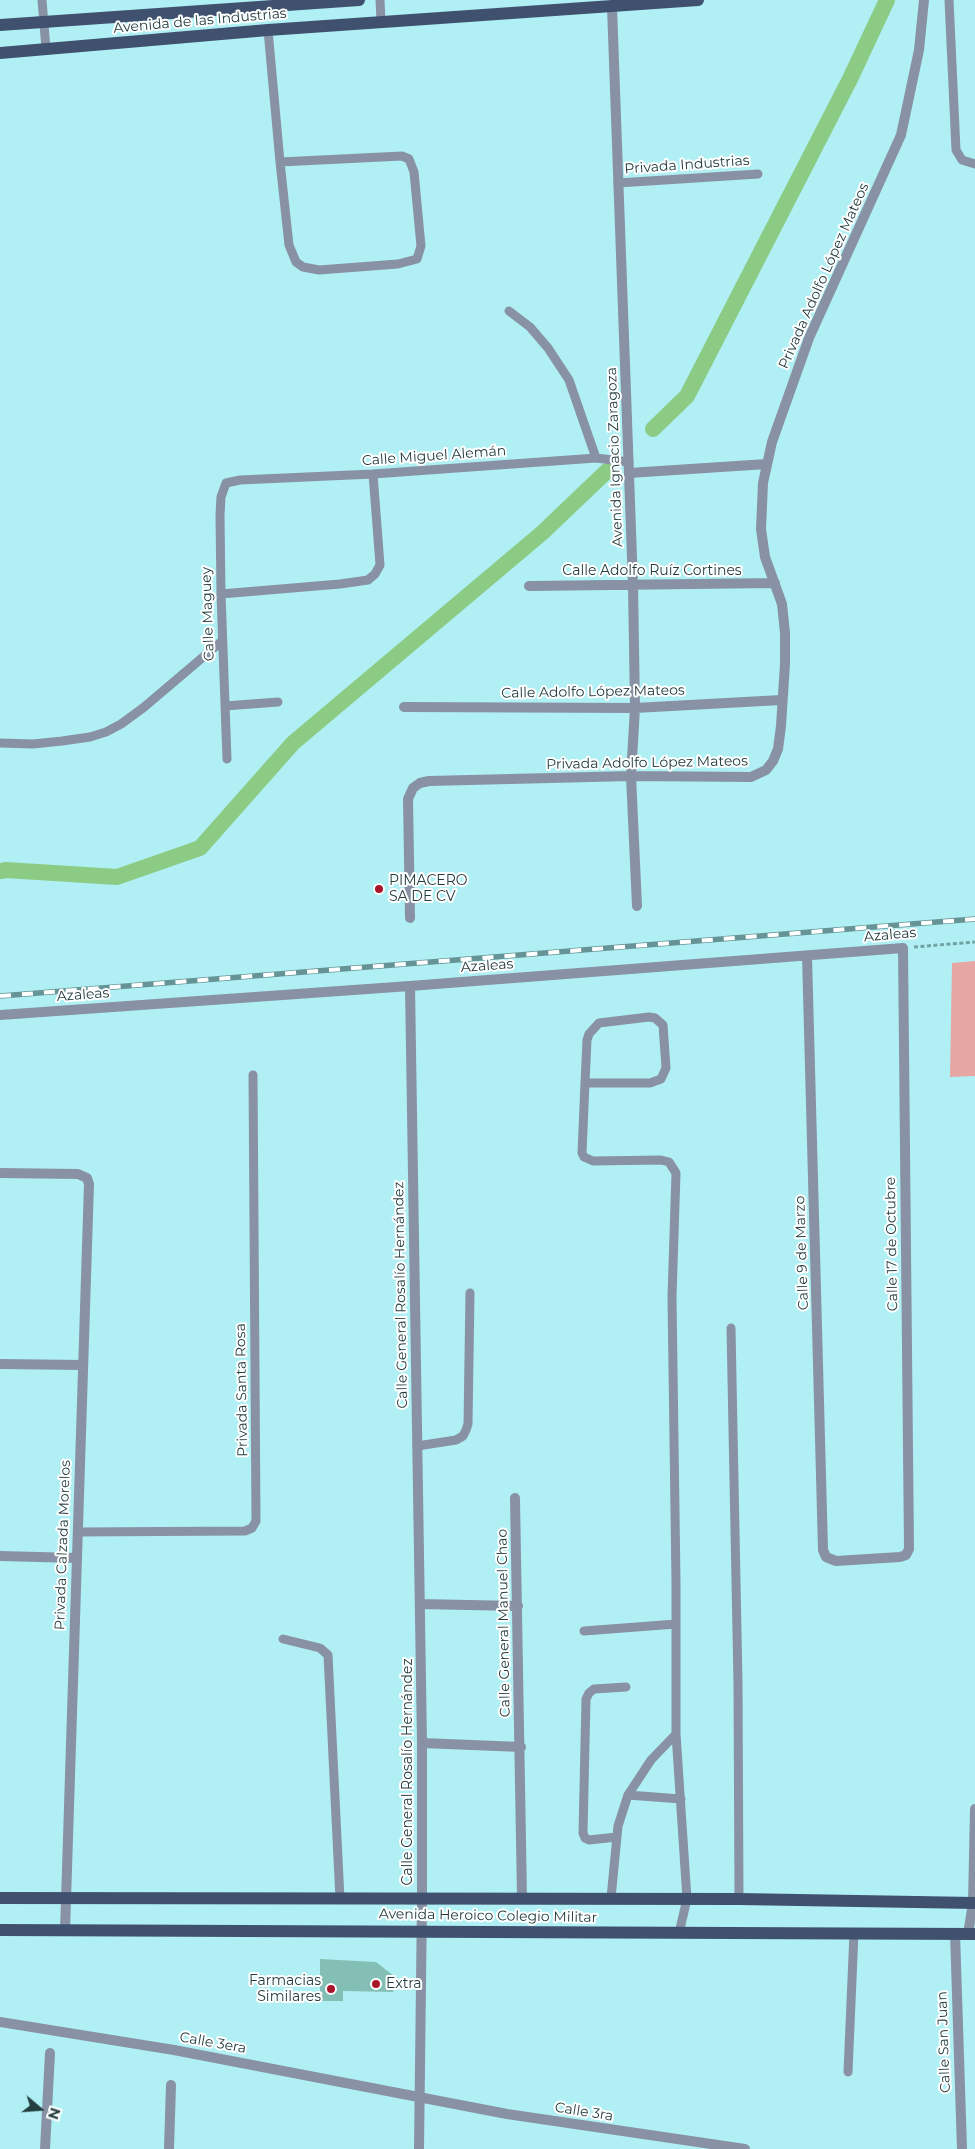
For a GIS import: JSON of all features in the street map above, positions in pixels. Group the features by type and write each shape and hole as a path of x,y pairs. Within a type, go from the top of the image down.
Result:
{"main road":[{"name":"Avenida de las Industrias","path":"0,25 359,0"},
{"path":"612,7 698,0"},
{"name":"Avenida de las Industrias","path":"0,53 268,30 612,7"},
{"name":"Avenida Heroico Colegio Militar","path":"0,1898 422,1900 611,1898 974,1903"},
{"name":"Avenida Heroico Colegio Militar","path":"0,1930 421,1930 972,1934"}],"street":[{"name":"Privada Adolfo López Mateos","path":"410,918 408,799 412,788 429,781 631,776 751,777 766,770 778,749 785,664 785,633 782,604 765,557 761,529 763,482 778,425 809,338 901,135 919,50 924,0"},
{"name":"Avenida Ignacio Zaragoza","path":"612,7 633,585 634,708 631,776 637,906"},
{"path":"629,473 767,464"},
{"name":"Calle Adolfo Ruíz Cortines","path":"529,586 775,583"},
{"name":"Calle Adolfo López Mateos","path":"404,707 634,708 781,700"},
{"name":"Azaleas","path":"0,1015 903,948"},
{"name":"Calle 17 de Octubre","path":"823,1550 826,1556 836,1561 900,1557 906,1555 909,1549 903,948"},
{"name":"Calle 9 de Marzo","path":"808,956 823,1550"},
{"name":"Calle General Rosalío Hernández","path":"410,986 422,1743 419,2149"},
{"name":"Privada Calzada Morelos","path":"0,1173 82,1175 90,1184 65,1930"},
{"path":"0,1364 83,1365"},
{"name":"Calle General Manuel Chao","path":"516,1498 522,1898"},
{"path":"0,1556 76,1558"},
{"path":"420,1604 518,1606"},
{"path":"422,1743 521,1747"},
{"path":"972,1934 975,1809"},
{"name":"Calle San Juan","path":"955,1933 962,2149"},
{"name":"Calle 3era","path":"0,2022 174,2050 420,2096"},
{"path":"45,2149 50,2053"},
{"path":"168,2149 171,2085"},
{"name":"Calle 3ra","path":"420,2096 507,2114 745,2149"}],"lane":[{"path":"42,0 46,49"},
{"path":"380,0 381,22"},
{"path":"949,0 956,150 962,160 975,164"},
{"path":"268,30 280,162 289,244 296,262 303,267 318,270 398,264 417,259 421,246 414,172 409,160 402,156 280,162"},
{"name":"Privada Industrias","path":"618,184 758,174"},
{"path":"509,311 530,327 548,348 569,380 596,458"},
{"name":"Calle Miguel Alemán","path":"240,480 373,474 596,458 629,462"},
{"path":"220,594 368,580 375,574 380,565 373,474"},
{"name":"Calle Maguey","path":"227,759 220,594 221,498 226,483 240,480"},
{"path":"0,743 33,744 62,741 106,732 143,708 222,640"},
{"path":"225,706 278,702"},
{"path":"585,1083 650,1083 661,1079 666,1068 663,1025 655,1018 649,1017 599,1023 593,1028 587,1040 585,1083 582,1153 584,1157 593,1161 661,1160 669,1162 676,1172 672,1297 676,1734 687,1899 679,1933"},
{"name":"Privada Santa Rosa","path":"78,1532 245,1531 252,1528 256,1521 253,1075"},
{"path":"417,1446 456,1440 463,1436 466,1430 468,1424 470,1293"},
{"path":"731,1328 738,1682 739,1899"},
{"path":"584,1630 676,1624"},
{"path":"284,1639 320,1648 328,1656 340,1899"},
{"path":"617,1837 589,1840 585,1838 586,1699 588,1694 594,1689 626,1687"},
{"path":"611,1898 618,1826 628,1794 651,1760 676,1734"},
{"path":"628,1794 681,1799"},
{"path":"848,2072 854,1933"}],"path":[{"name":"Azaleas","path":"903,948 975,942"}],"shaded area":[{"path":"975,961 975,1076 950,1077 952,963"}],"building":[{"path":"320,1959 376,1962 394,1976 393,1992 343,1991 343,2001 320,2001"}],"waterway":[{"path":"653,429 687,396 850,79 887,0"},
{"path":"0,871 117,877 200,848 293,743 542,533 607,471"}],"railway":[{"path":"0,996 975,919"}],"place":[{"name":"PIMACERO SA DE CV","path":"379,889"},
{"name":"Extra","path":"376,1984"},
{"name":"Farmacias Similares","path":"331,1989"}]}
